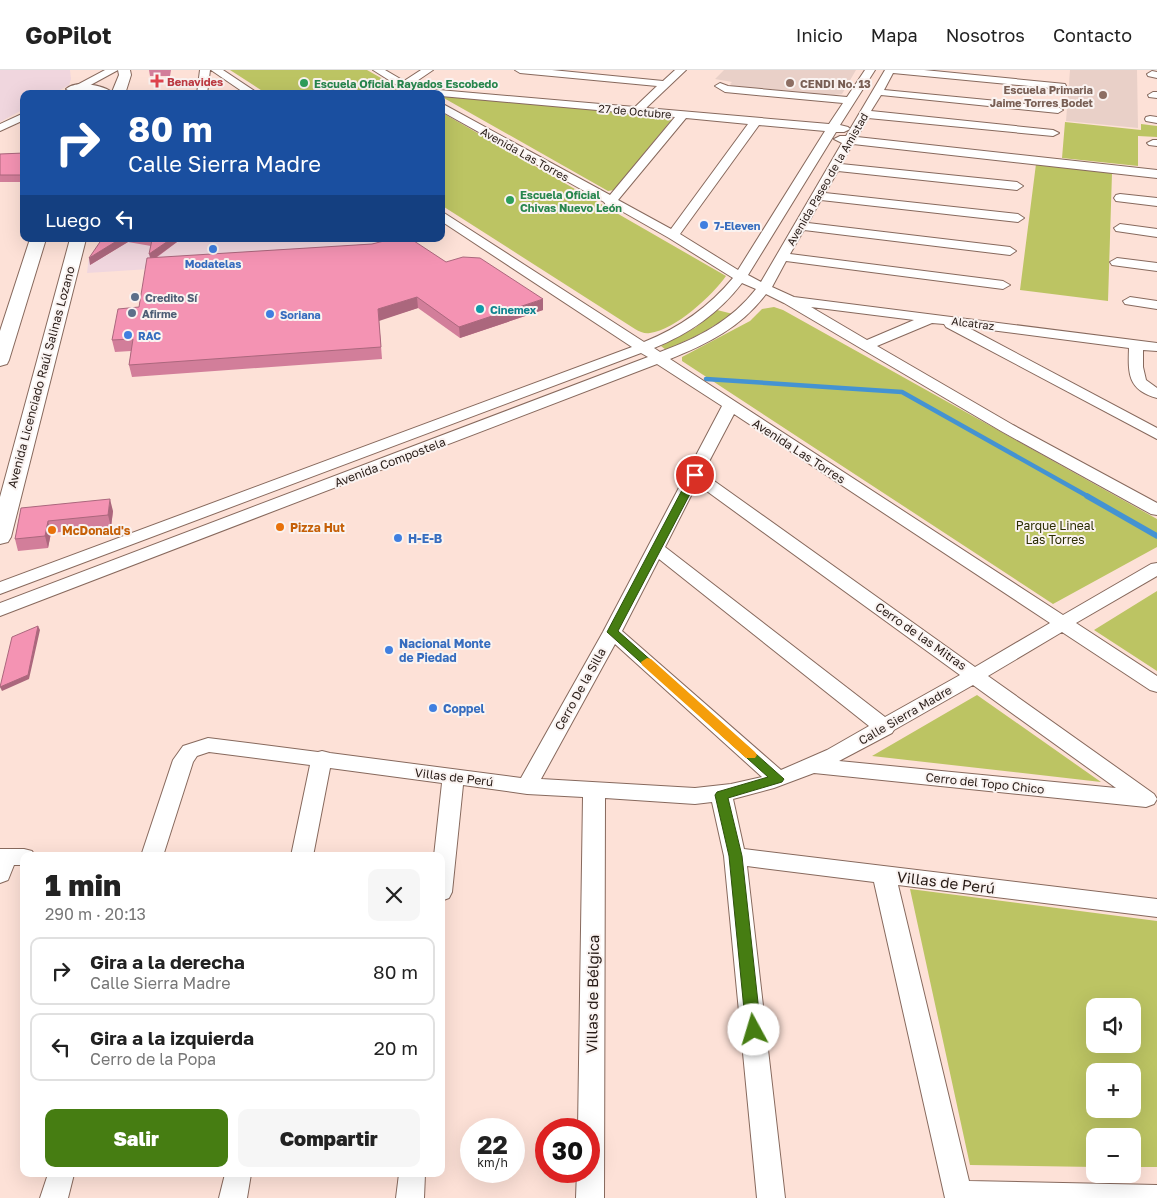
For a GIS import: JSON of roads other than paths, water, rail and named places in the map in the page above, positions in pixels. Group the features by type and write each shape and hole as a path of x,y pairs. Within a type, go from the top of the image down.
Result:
{"main road":[{"path":"119,90 125,75 124,70"},
{"path":"81,86 102,90"},
{"path":"0,360 17,302 60,243"},
{"name":"Avenida Licenciado Raúl Salinas Lozano","path":"0,537 60,243"}],"street":[{"path":"81,86 104,70"},
{"path":"81,86 113,70"},
{"path":"202,90 205,70"},
{"path":"216,70 248,90"},
{"path":"378,70 413,90"},
{"path":"404,85 428,70"},
{"path":"520,70 665,84"},
{"path":"637,111 681,70"},
{"name":"Avenida Paseo de la Amistad","path":"741,277 831,133 849,100 870,70"},
{"path":"891,70 1061,86"},
{"name":"Avenida Paseo de la Amistad","path":"764,288 891,70"},
{"path":"720,86 849,100"},
{"path":"877,92 1058,110"},
{"name":"27 de Octubre","path":"445,94 755,122 831,133"},
{"name":"Avenida Las Torres","path":"445,108 610,202 673,235 741,277 788,300 1007,428 1157,510"},
{"path":"864,114 1053,133"},
{"path":"610,202 683,115"},
{"path":"0,128 20,118"},
{"path":"673,235 755,122"},
{"path":"831,133 1157,174"},
{"path":"834,167 1017,186"},
{"path":"818,196 1018,218"},
{"path":"1120,198 1157,202"},
{"name":"Avenida Las Torres","path":"445,219 1157,685"},
{"path":"800,226 1010,251"},
{"path":"1120,228 1157,233"},
{"path":"782,258 1003,285"},
{"path":"1117,262 1157,267"},
{"name":"Avenida Compostela","path":"0,588 641,348 679,330 701,316 725,295 741,277"},
{"name":"Avenida Compostela","path":"0,610 441,443 697,343 732,323 751,305 764,288"},
{"name":"Alcatraz","path":"788,300 1157,347"},
{"path":"1130,301 1157,305"},
{"path":"865,346 937,318 1157,434"},
{"path":"1136,344 1136,374 1138,381 1142,386 1157,393"},
{"name":"Cerro De la Silla","path":"527,786 612,632 730,406"},
{"path":"425,430 441,443"},
{"name":"Cerro de las Mitras","path":"695,475 1151,799"},
{"path":"263,490 278,504"},
{"path":"656,548 885,728"},
{"name":"Calle Sierra Madre","path":"721,795 778,779 814,766 885,728 1157,568"},
{"path":"612,632 778,779"},
{"name":"Villas de Perú","path":"153,852 183,760 190,751 201,746 214,745 322,758 527,786 695,796 721,795"},
{"path":"303,852 322,758"},
{"name":"Cerro del Topo Chico","path":"814,766 1151,799"},
{"path":"445,854 453,777"},
{"name":"Villas de Bélgica","path":"590,1198 594,789"},
{"path":"721,795 735,856 771,1198"},
{"name":"Villas de Perú","path":"735,856 1157,908"},
{"path":"884,875 958,1196 1157,1198"},
{"path":"54,1198 60,1177"},
{"path":"233,1198 237,1177"},
{"path":"410,1198 412,1177"}],"waterway":[{"path":"706,379 902,392 1089,497"},
{"path":"1087,496 1157,536"}],"place":[{"name":"Benavides","path":"157,81"},
{"name":"Escuela Oficial Rayados Escobedo","path":"304,83"},
{"name":"CENDI No. 13","path":"790,83"},
{"name":"Escuela Primaria Jaime Torres Bodet","path":"1103,95"},
{"name":"Escuela Oficial Chivas Nuevo León","path":"510,200"},
{"name":"7-Eleven","path":"704,225"},
{"name":"Modatelas","path":"213,249"},
{"name":"Credito Sí","path":"135,297"},
{"name":"Cinemex","path":"480,309"},
{"name":"Afirme","path":"132,313"},
{"name":"Soriana","path":"270,314"},
{"name":"RAC","path":"128,335"},
{"name":"Pizza Hut","path":"280,527"},
{"name":"McDonald's","path":"52,530"},
{"name":"H-E-B","path":"398,538"},
{"name":"Nacional Monte de Piedad","path":"389,650"},
{"name":"Coppel","path":"433,708"}],"park label":[{"name":"Parque Lineal Las Torres","path":"1055,532"}]}
